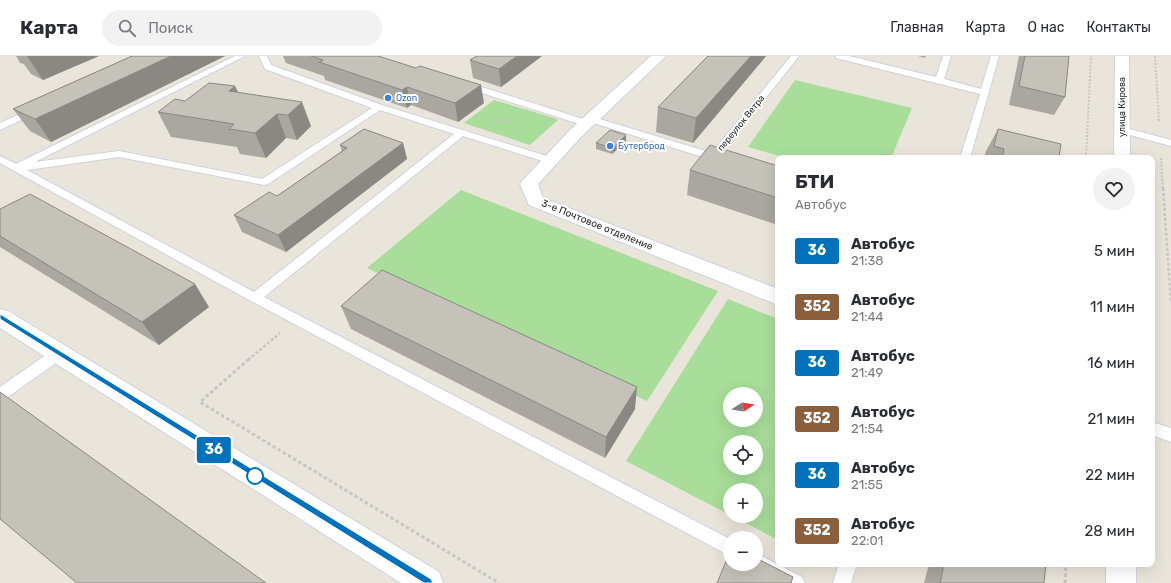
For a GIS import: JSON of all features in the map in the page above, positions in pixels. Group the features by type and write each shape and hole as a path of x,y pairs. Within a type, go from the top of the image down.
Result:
{"street":[{"name":"3-е Почтовое отделение","path":"659,56 588,121 549,160 529,184 535,201 775,296"},
{"name":"улица Кирова","path":"1122,56 1122,155"},
{"path":"0,317 428,583"},
{"path":"1121,567 1121,583"}],"lane":[{"path":"16,168 241,56"},
{"path":"263,56 268,66 379,107 549,160"},
{"name":"переулок Ветра","path":"728,162 714,157 795,56"},
{"path":"839,56 984,92"},
{"path":"939,80 947,56"},
{"path":"966,155 995,56"},
{"path":"458,83 714,157"},
{"path":"0,128 42,107"},
{"path":"16,168 119,154 264,182 379,107"},
{"path":"1122,130 1171,143"},
{"path":"255,298 462,132"},
{"path":"0,159 255,298 723,544"},
{"path":"0,395 58,354"},
{"path":"1155,429 1171,435"},
{"path":"763,566 796,583"},
{"path":"842,583 847,567"}],"path":[{"path":"1086,155 1090,56"},
{"path":"1155,56 1171,302"},
{"path":"494,94 503,145"},
{"path":"491,122 514,120"},
{"path":"296,319 200,402 499,583"},
{"path":"1065,583 1066,567"}],"green space":[{"path":"795,80 912,108 892,155 776,155 748,147"},
{"path":"494,100 558,120 530,145 464,123"},
{"path":"461,190 718,291 647,401 367,268"},
{"path":"728,299 775,318 775,538 745,523 763,523 763,483 723,483 723,511 626,461"}],"building":[{"path":"132,56 171,56 35,119 13,109"},
{"path":"311,56 378,56 416,68 420,66 481,85 455,103 407,87 402,90 319,62 323,60"},
{"path":"477,56 517,56 499,69 470,60"},
{"path":"708,56 751,56 696,118 658,107"},
{"path":"1025,56 1069,56 1065,97 1019,86"},
{"path":"209,83 235,86 229,91 302,102 288,115 277,114 255,133 229,129 234,124 158,112 175,99 185,101"},
{"path":"364,129 403,143 278,235 234,215 269,192 277,196 347,148 340,145"},
{"path":"998,129 1061,144 1059,155 1003,155 1004,149 994,146"},
{"path":"610,130 626,135 613,148 596,143"},
{"path":"710,145 775,165 775,197 690,170"},
{"path":"30,194 195,284 142,322 0,236 0,209"},
{"path":"382,270 637,387 606,437 341,306"},
{"path":"0,392 266,583 77,583 0,519"},
{"path":"763,562 793,577 791,583 717,583 723,569 723,571 763,571"},
{"path":"943,567 1046,567 1044,583 940,583"}],"bus line":[{"name":"36","path":"0,317 428,583"}],"place":[{"name":"Ozon","path":"388,98"},
{"name":"Бутерброд","path":"610,146"}]}
